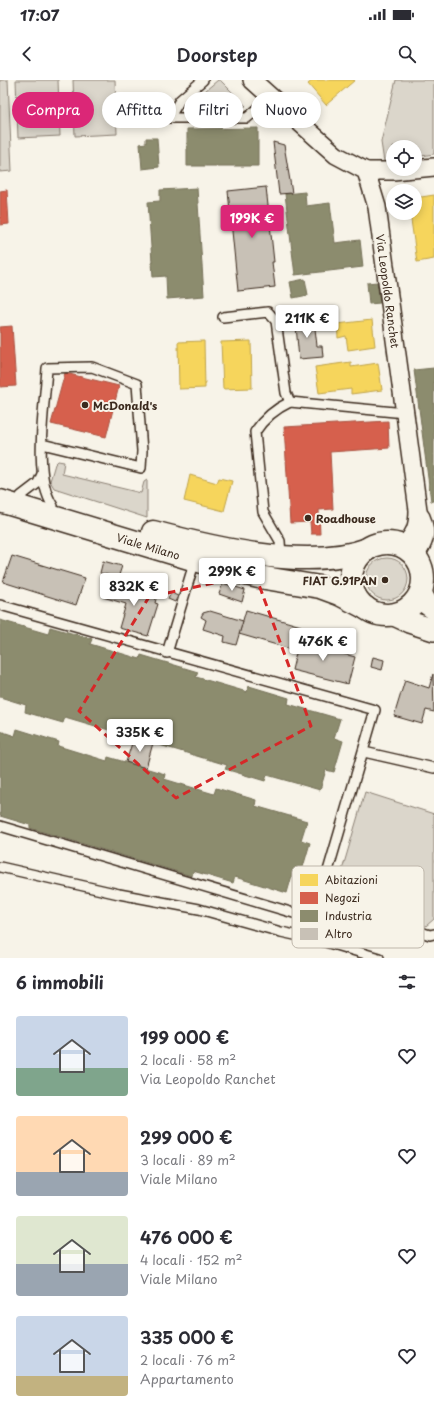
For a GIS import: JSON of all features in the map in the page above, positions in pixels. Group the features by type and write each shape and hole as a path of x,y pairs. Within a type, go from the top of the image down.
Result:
{"main road":[{"name":"Viale Milano","path":"0,490 197,552 259,577 320,587 339,594 366,608"},
{"name":"Viale Milano","path":"0,501 197,552 324,558 355,553 368,549"},
{"path":"391,543 417,554 428,589 409,608 394,615 376,613 366,608 358,600 353,590 351,578 353,567 359,557 368,549 379,544 391,543"}],"street":[{"path":"252,80 265,92"},
{"path":"306,128 336,155 366,171 393,171 434,167"},
{"name":"Via Leopoldo Ranchet","path":"366,171 377,207 405,413 425,521 426,536 417,554"},
{"path":"394,615 434,630"}],"lane":[{"path":"203,80 180,100 169,118 247,118 251,114"},
{"path":"223,316 268,312 276,321 286,393 290,402"},
{"path":"42,444 141,468 142,451 136,384 92,367 47,368 42,444 42,474 46,493 53,506"},
{"path":"281,556 280,541 263,512 255,432 268,415 290,402 405,413"},
{"path":"21,496 38,483 42,474"},
{"path":"168,653 197,552"},
{"path":"0,605 375,710 364,752 329,866"},
{"path":"364,752 434,768"},
{"path":"0,826 292,913"},
{"path":"0,867 112,892 199,909 292,934"},
{"path":"424,933 430,935 434,934"},
{"path":"347,948 379,958"}],"highlighted area":[{"path":"255,574 311,726 176,798 79,711 149,597"}],"shaded area":[{"path":"0,80 8,80 12,171 0,172"},
{"path":"16,80 58,80 58,92 16,92"},
{"path":"73,80 115,80 115,92 102,92 102,128 117,128 117,134 75,136 75,128 94,128 94,92 73,92"},
{"path":"220,80 232,92 204,92"},
{"path":"396,80 434,80 434,154 422,156 422,140 386,140 386,162 384,162 381,142"},
{"path":"18,128 60,128 60,136 18,138"},
{"path":"58,461 64,462 62,474 141,493 144,482 147,480 147,518 54,488 50,481 55,464"},
{"path":"387,558 402,564 408,579 402,594 387,600 372,594 366,579 372,564"},
{"path":"365,792 434,814 434,919 426,926 424,925 424,866 343,866"}],"building: Abitazioni":[{"path":"313,80 355,80 326,105 321,99 321,92 315,92 308,84"},
{"path":"434,195 434,259 417,262 411,220 422,220 422,197"},
{"path":"372,320 375,346 348,350 346,336 338,338 337,324"},
{"path":"204,341 205,388 179,389 178,342"},
{"path":"251,341 252,388 223,389 221,342"},
{"path":"351,362 351,367 378,363 382,390 351,394 351,389 319,393 315,367"},
{"path":"190,475 217,483 219,478 232,481 224,511 184,501"}],"building: Negozi":[{"path":"7,190 9,224 0,225 0,191"},
{"path":"12,326 16,386 0,387 0,327"},
{"name":"McDonald's","path":"65,373 119,386 106,437 51,424"},
{"path":"388,421 389,448 330,452 333,509 319,510 320,534 311,534 310,522 290,523 284,427"}],"building: Industria":[{"path":"258,128 258,166 187,166 187,129"},
{"path":"146,138 157,138 159,167 142,169 140,144 146,143"},
{"path":"197,188 204,296 167,299 166,276 153,277 148,202 160,201 160,190"},
{"path":"305,192 306,206 330,203 335,243 360,240 363,267 295,275 285,194"},
{"path":"305,279 308,295 293,298 290,282"},
{"path":"377,282 380,303 369,304 367,283"},
{"path":"434,368 434,501 431,501 414,370"},
{"path":"0,620 48,634 50,627 92,639 90,644 140,659 141,655 198,672 196,677 247,692 249,686 289,698 288,704 340,719 334,738 343,741 334,772 326,770 320,790 267,775 265,781 225,769 227,765 65,717 63,723 25,712 26,705 0,697"},
{"path":"17,729 59,742 58,746 107,761 108,757 165,774 164,779 214,794 216,788 256,800 255,806 307,821 301,840 310,843 303,866 292,866 292,876 287,893 235,877 233,883 193,871 192,876 30,828 30,825 0,816 0,731 15,736"}],"building: Altro":[{"path":"273,142 284,145 292,193 279,194"},
{"path":"266,187 274,262 272,262 275,287 238,291 228,191"},
{"path":"295,315 303,315 303,321 314,320 317,346 322,346 323,357 299,359"},
{"path":"12,556 85,578 76,605 3,582"},
{"path":"103,561 122,566 118,578 100,573"},
{"path":"108,581 157,595 155,603 158,604 148,636 119,628 126,604 103,597"},
{"path":"223,583 245,590 242,602 219,594"},
{"path":"171,593 178,596 175,602 168,599"},
{"path":"246,610 301,626 294,650 239,634"},
{"path":"210,611 243,621 236,645 224,642 225,636 203,629 206,620 201,617 203,613"},
{"path":"299,641 312,644 313,641 339,647 338,652 355,657 348,684 292,670"},
{"path":"373,657 384,660 382,670 371,667"},
{"path":"433,674 434,712 426,710 422,724 394,716 405,680 429,688"},
{"path":"134,737 153,743 146,768 126,762"}],"place":[{"name":"McDonald's","path":"85,405"},
{"name":"Roadhouse","path":"308,518"},
{"name":"FIAT G.91PAN","path":"385,580"}]}
